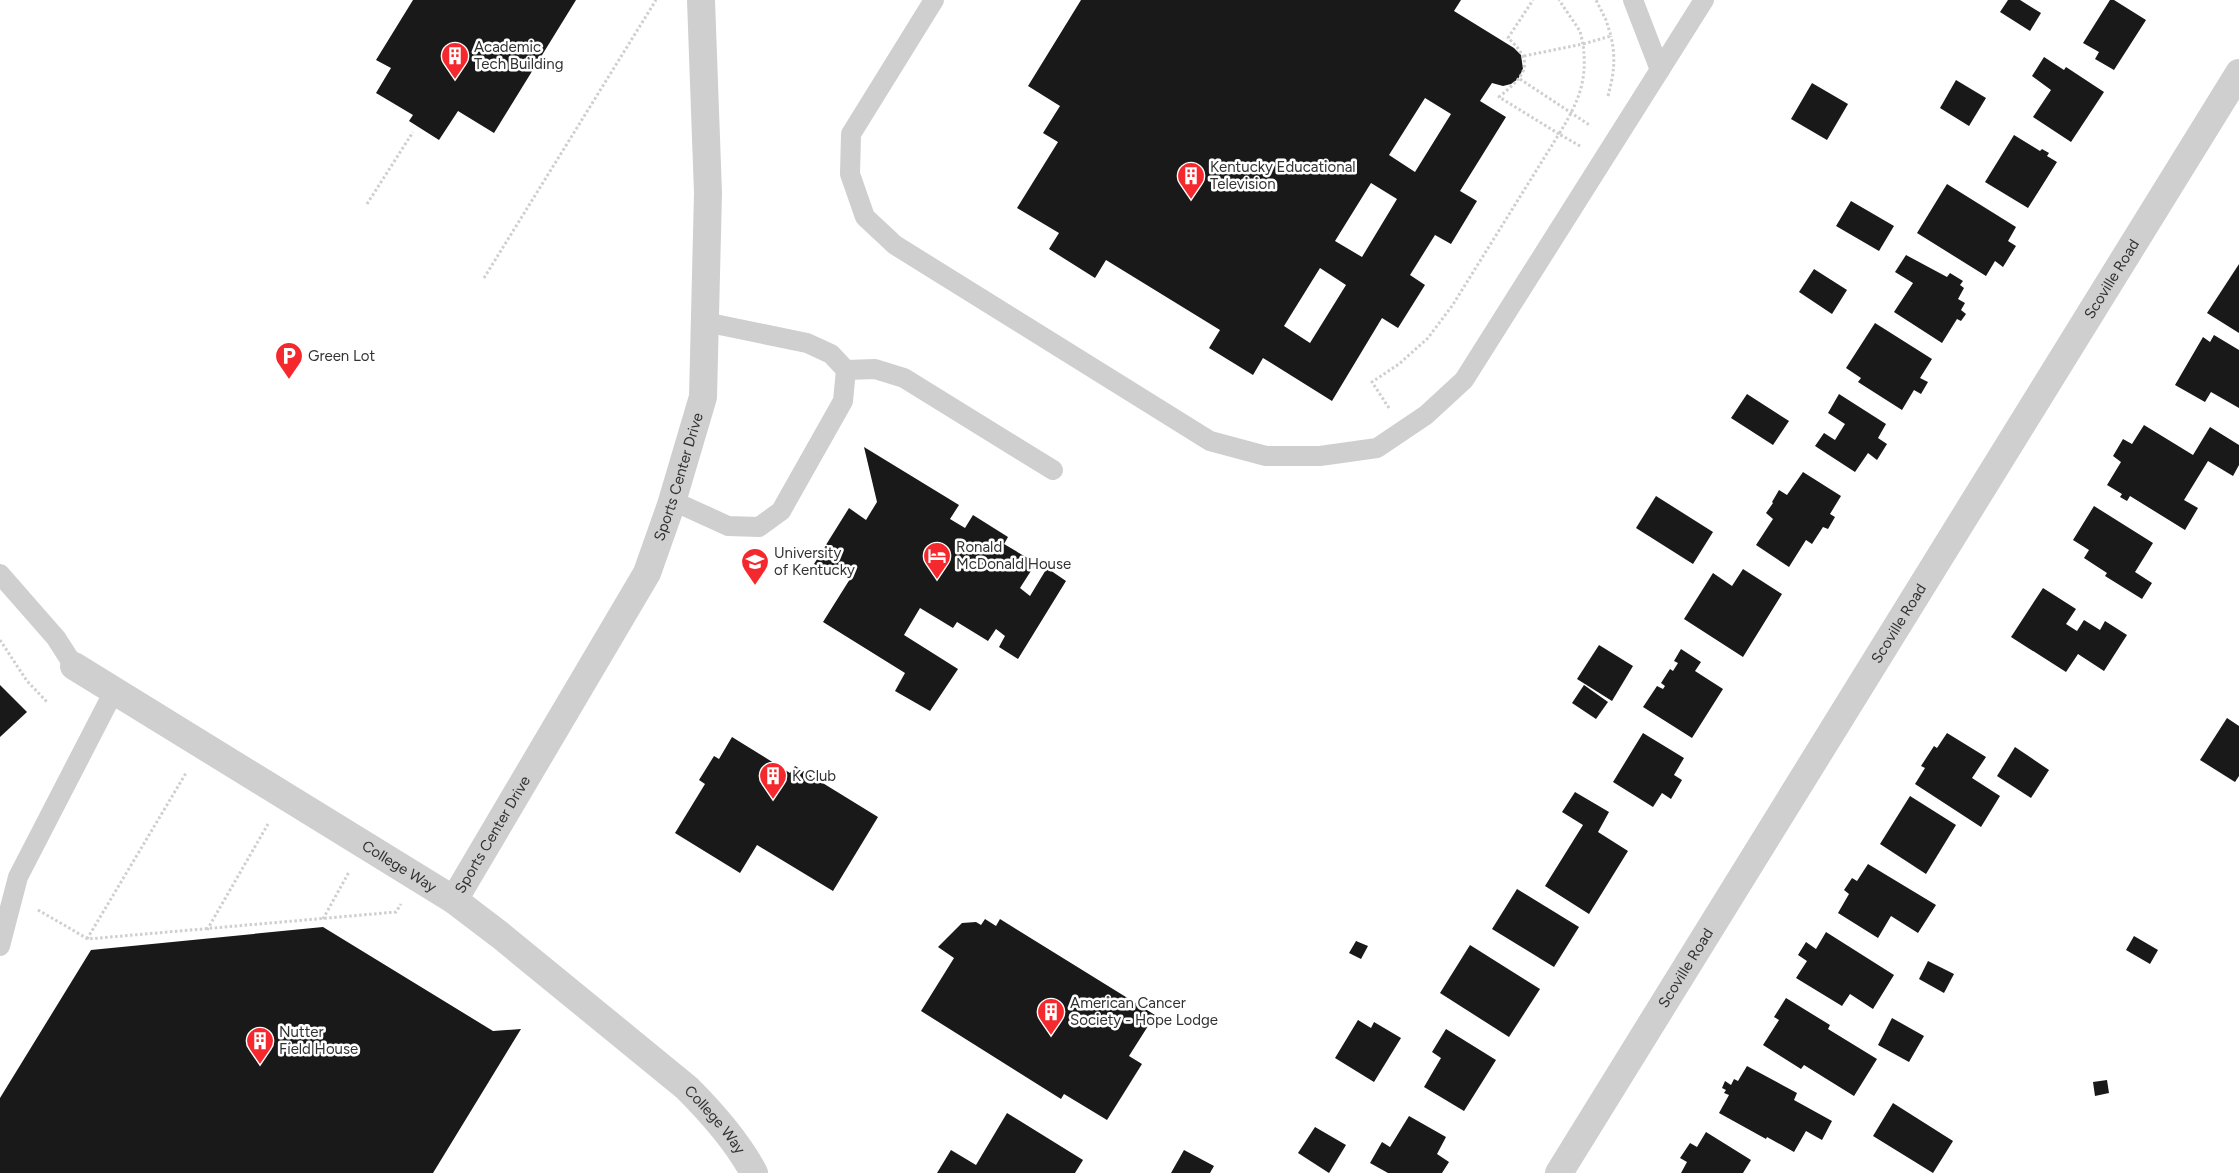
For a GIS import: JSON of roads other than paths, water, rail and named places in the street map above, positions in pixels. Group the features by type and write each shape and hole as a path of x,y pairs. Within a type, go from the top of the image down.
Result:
{"street":[{"name":"Sports Center Drive","path":"454,900 647,573 673,501 703,396 708,193 701,0"},
{"name":"Scoville Road","path":"1559,1173 2239,73"},
{"name":"College Way","path":"74,666 454,900 500,935 687,1088 712,1113 746,1157 754,1173"}],"lane":[{"path":"934,0 851,134 850,174 865,217 895,245 1210,441 1266,456 1320,456 1378,448 1426,415 1464,380 1704,0"},
{"path":"1633,0 1660,70"},
{"path":"673,501 728,526 759,526 781,511 843,401 846,370 831,354 807,343 705,322"},
{"path":"846,370 875,369 904,378 1053,470"},
{"path":"0,574 56,638 74,666"},
{"path":"0,946 18,877 114,691"}],"place":[{"name":"Academic Tech Building","path":"455,80"},
{"name":"Kentucky Educational Television","path":"1191,200"},
{"name":"Green Lot","path":"289,380"},
{"name":"Ronald McDonald House","path":"937,580"},
{"name":"University of Kentucky","path":"755,586"},
{"name":"K Club","path":"773,800"},
{"name":"American Cancer Society - Hope Lodge","path":"1051,1036"},
{"name":"Nutter Field House","path":"260,1065"}]}
